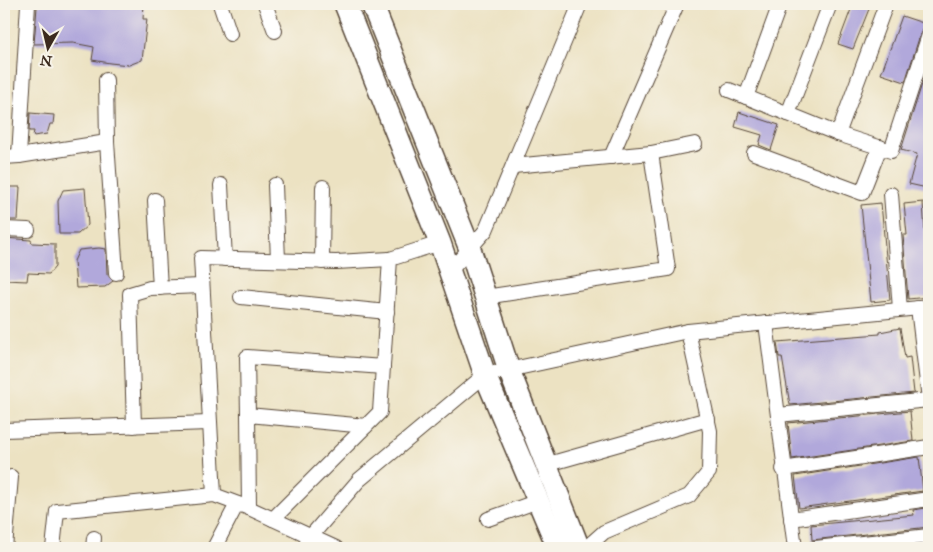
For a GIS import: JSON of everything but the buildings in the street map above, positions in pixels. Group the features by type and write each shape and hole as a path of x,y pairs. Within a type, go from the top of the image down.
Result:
{"highway":[{"path":"345,4 440,244 484,375 538,502 555,548"},
{"path":"372,4 470,248 509,370 579,548"}],"street":[{"path":"20,156 28,4"},
{"path":"220,4 230,34"},
{"path":"265,4 275,31"},
{"path":"450,271 486,230 580,4"},
{"path":"611,157 677,4"},
{"path":"746,97 780,4"},
{"path":"788,114 830,4"},
{"path":"838,134 886,4"},
{"path":"729,90 838,134 891,151 929,35"},
{"path":"106,80 107,142 116,273"},
{"path":"4,157 107,142"},
{"path":"513,166 651,153 695,144"},
{"path":"754,152 862,193 880,147"},
{"path":"485,297 668,269 651,153"},
{"path":"221,185 224,259"},
{"path":"275,185 278,260"},
{"path":"322,262 324,186"},
{"path":"891,194 900,310"},
{"path":"155,200 160,288"},
{"path":"4,229 28,230"},
{"path":"214,495 201,258 322,262 390,259 440,244"},
{"path":"273,519 380,412 390,259"},
{"path":"134,426 130,294 160,288 202,286"},
{"path":"241,298 387,312"},
{"path":"307,542 359,480 484,375 688,332 924,307 929,400 778,415"},
{"path":"766,323 783,469 795,548"},
{"path":"586,548 604,532 689,496 709,472 710,431 688,332"},
{"path":"214,548 243,506 248,415 247,357 383,367"},
{"path":"248,415 366,426"},
{"path":"545,465 708,419"},
{"path":"4,430 209,423"},
{"path":"783,469 929,447"},
{"path":"5,548 11,477"},
{"path":"53,548 57,511 214,495 273,519 307,542 336,548"},
{"path":"791,519 929,499"},
{"path":"488,519 538,502"},
{"path":"815,548 888,544 929,536"}]}
